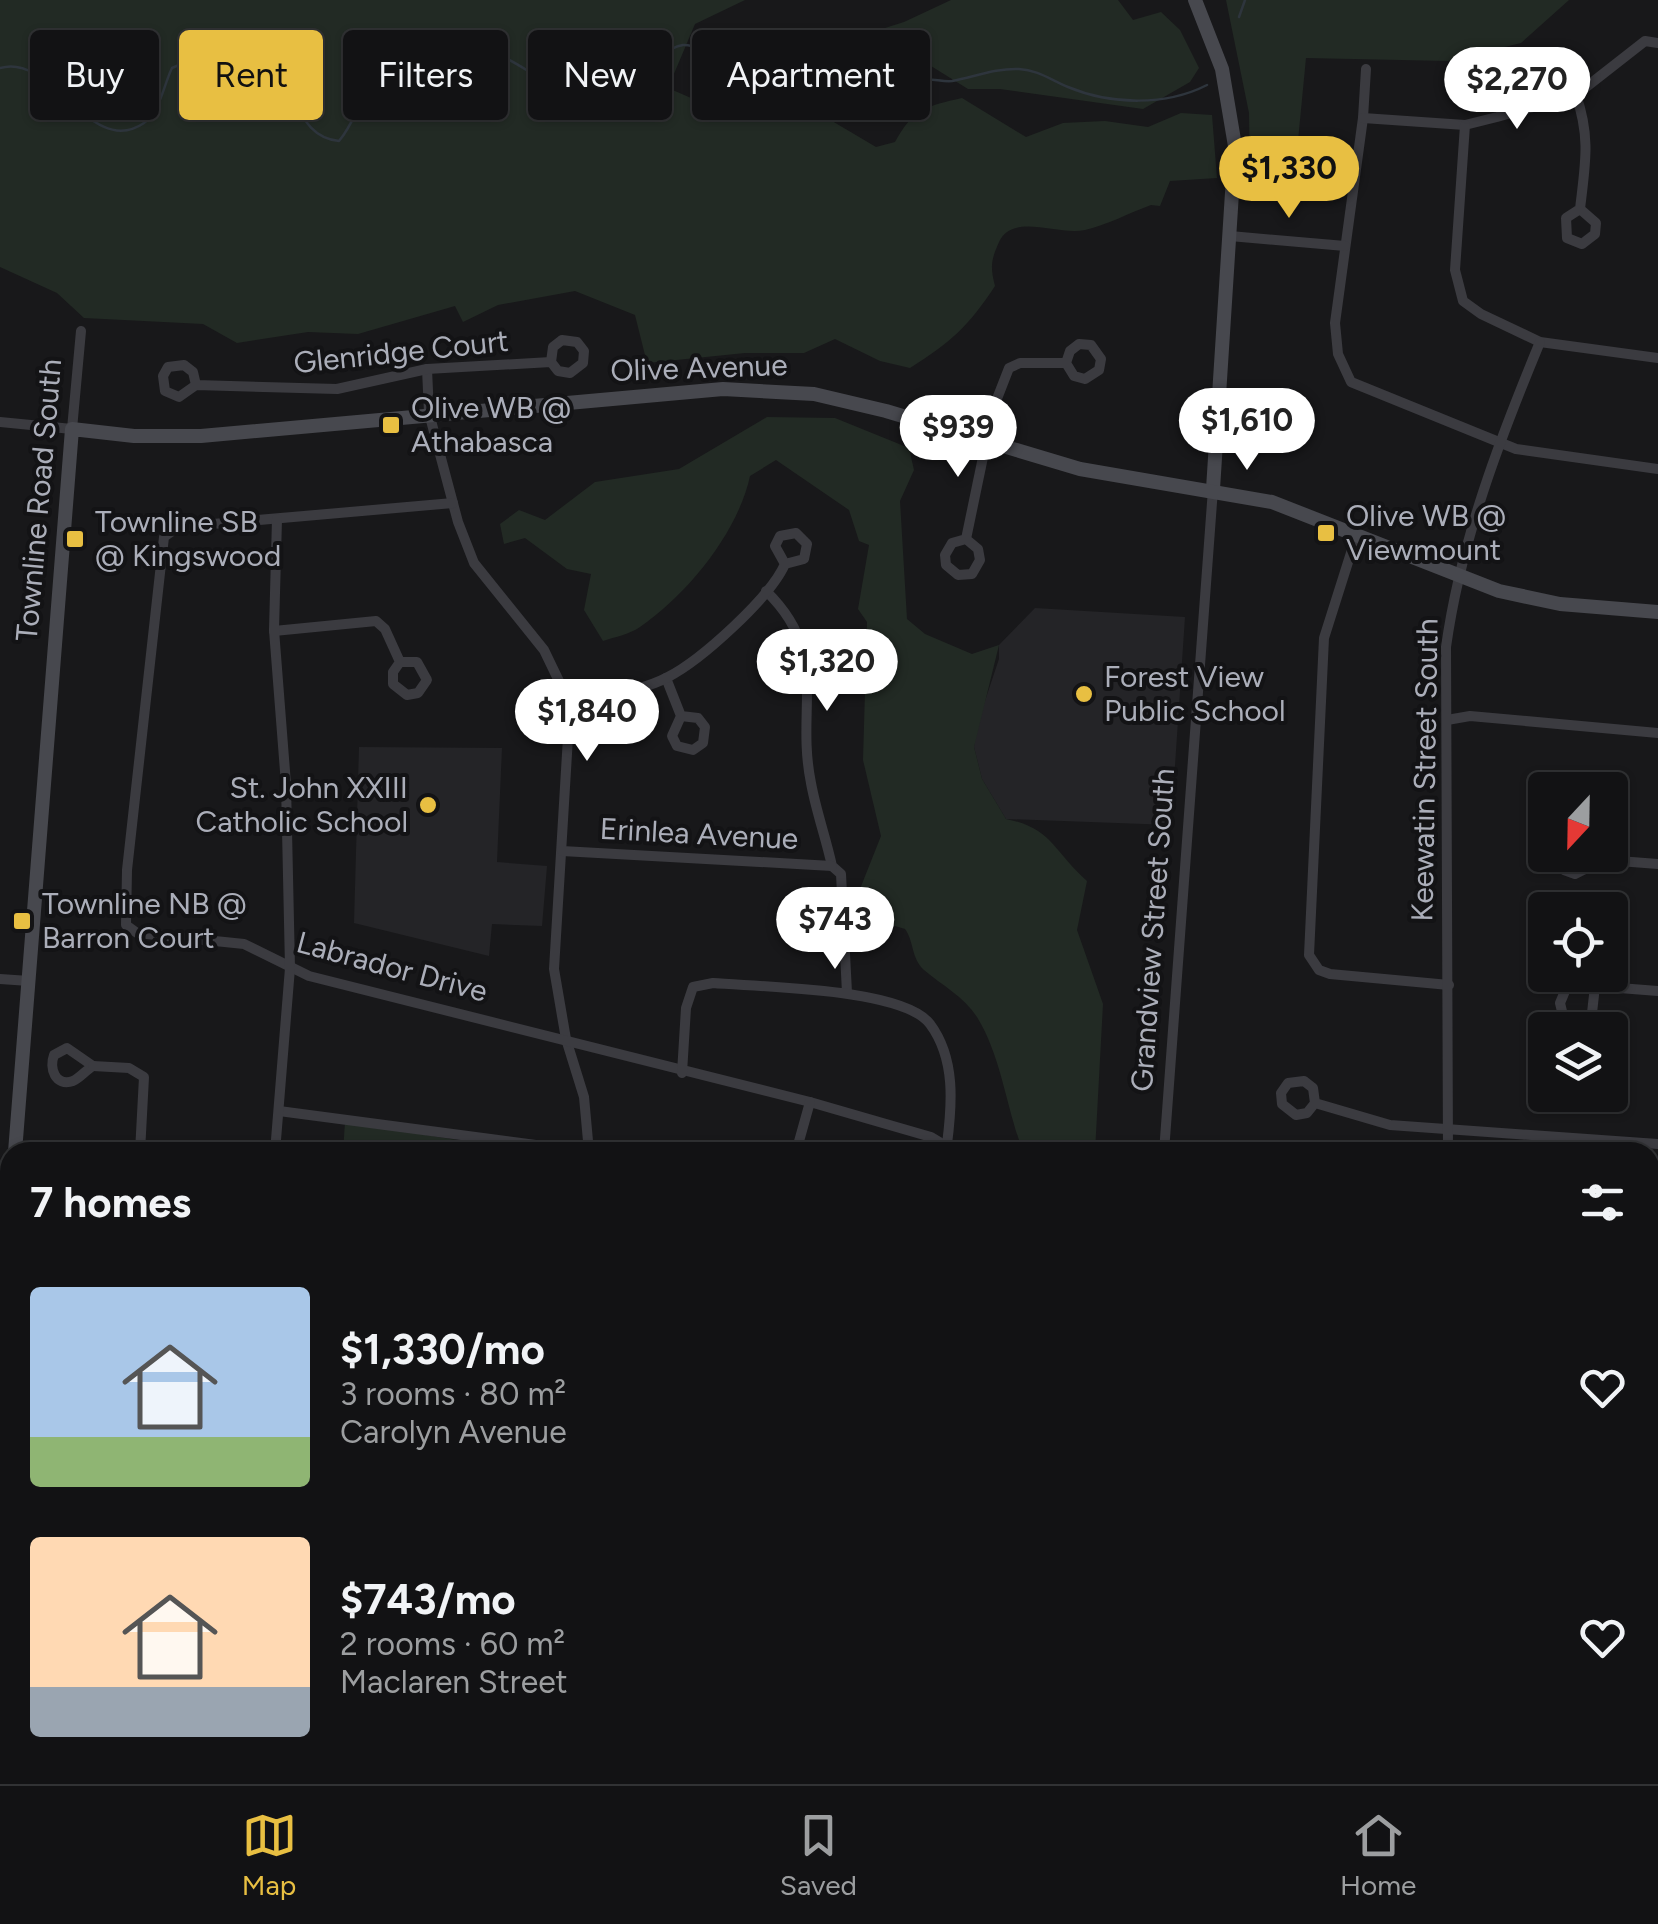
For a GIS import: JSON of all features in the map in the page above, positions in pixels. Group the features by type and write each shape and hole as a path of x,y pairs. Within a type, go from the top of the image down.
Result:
{"main road":[{"name":"Grandview Street South","path":"1195,0 1222,69 1231,111 1234,180 1212,489"},
{"name":"Olive Avenue","path":"72,428 134,436 201,436 429,413 754,388 853,401 1099,473 1272,502 1458,578 1543,601 1658,612"},
{"name":"Townline Road South","path":"16,1142 72,428"}],"street":[{"path":"1363,118 1465,124 1576,95 1645,41 1658,44"},
{"path":"1366,69 1363,118 1334,324 1338,354 1351,382 1499,442 1568,460 1658,469"},
{"path":"1576,95 1587,126 1580,209"},
{"path":"1465,124 1455,270 1463,301 1481,314 1540,342 1658,358"},
{"path":"1230,236 1344,246"},
{"name":"Townline Road South","path":"72,428 81,330"},
{"name":"Keewatin Street South","path":"1448,1142 1446,647 1458,578 1499,442 1540,342"},
{"name":"Glenridge Court","path":"196,385 338,389 427,368 551,362"},
{"path":"966,539 993,409 1008,368 1020,363 1066,363"},
{"path":"427,368 429,413 474,563 544,650 570,704 554,969 566,1039 584,1097 587,1142"},
{"path":"0,422 72,428"},
{"name":"Grandview Street South","path":"1165,1142 1212,489"},
{"name":"Labrador Drive","path":"454,503 178,527 164,537 127,870 126,925 138,933 244,944 290,968 682,1073 810,1102 933,1142"},
{"path":"277,519 274,631 286,784 290,968 277,1142"},
{"path":"1356,537 1324,638 1309,955 1318,970 1330,974 1449,985"},
{"path":"570,704 666,678 701,654 766,591 785,564"},
{"path":"766,591 786,611 801,636 810,782 832,866 841,874 847,993"},
{"path":"274,631 376,621 385,629 400,662"},
{"path":"666,678 681,716"},
{"path":"1446,720 1470,716 1658,733"},
{"name":"Erinlea Avenue","path":"562,851 832,866"},
{"path":"1628,861 1658,864"},
{"path":"0,979 29,981"},
{"path":"682,1073 686,1008 693,987 713,982 886,1000 929,1022 948,1064 952,1142"},
{"path":"1576,982 1595,986 1592,1022 1580,1028 1565,1024 1560,1014 1564,988 1576,982"},
{"path":"1628,989 1658,991"},
{"path":"92,1066 129,1068 144,1078 141,1142"},
{"path":"799,1142 810,1102"},
{"path":"1315,1104 1390,1125 1628,1142"},
{"path":"279,1110 514,1142"}],"shaded area":[{"path":"0,0 745,0 695,24 672,79 672,30 528,30 528,120 672,120 672,90 692,98 692,120 830,120 876,147 895,142 910,120 930,120 930,108 962,98 1026,137 1063,123 1105,121 1148,127 1181,113 1212,115 1217,178 1170,181 1160,206 1151,205 1085,230 1025,227 1006,233 993,259 995,286 958,333 910,368 880,361 835,339 804,353 745,353 647,363 635,315 575,291 498,305 463,322 455,306 358,334 308,332 237,343 203,324 84,318 57,293 0,267"},
{"path":"951,0 1118,0 1133,20 1161,12 1180,30 1199,68 1190,82 1143,109 1000,89 968,89 930,66 930,30 879,30"},
{"path":"1226,0 1569,0 1521,43 1448,61 1306,58 1294,182 1250,176 1249,113"},
{"path":"767,417 835,418 909,448 914,470 900,501 907,619 925,634 972,654 999,645 974,747 982,779 1006,819 1043,835 1087,881 1077,930 1103,1004 1096,1142 1020,1142 998,1066 977,1017 959,997 924,970 905,929 855,914 854,904 881,836 863,760 867,622 858,609 869,545 859,541 849,510 776,460 750,476 723,540 676,597 636,629 603,641 584,610 591,574 567,569 525,538 504,544 500,524 519,510 545,520 595,482 679,469"},
{"name":"Forest View Public School","path":"1035,608 1185,617 1171,825 1006,819 982,779 974,747 976,728 999,659 999,645"},
{"name":"St. John XXIII Catholic School","path":"359,747 502,748 497,862 547,866 542,926 492,924 489,956 354,923"},
{"path":"345,1122 470,1142 344,1142"}],"waterway":[{"path":"1239,17 1245,0"},
{"path":"0,68 19,67 37,75 89,118 106,128 124,131 149,118 172,68 211,51 271,70 288,89 306,122 325,138 339,141 383,71 403,56 442,43 461,43 500,55 568,97 601,107 625,99 661,57 683,45 720,54 777,49 798,52 814,64 832,93 848,104 860,106 876,104 922,80 952,81 1010,69 1032,71 1085,93 1120,100 1174,97 1207,85"}],"place":[{"name":"Olive WB @ Athabasca","path":"391,425"},
{"name":"Olive WB @ Viewmount","path":"1326,533"},
{"name":"Townline SB @ Kingswood","path":"75,539"},
{"name":"Forest View Public School","path":"1084,694"},
{"name":"St. John XXIII Catholic School","path":"428,805"},
{"name":"Townline NB @ Barron Court","path":"22,921"}]}
